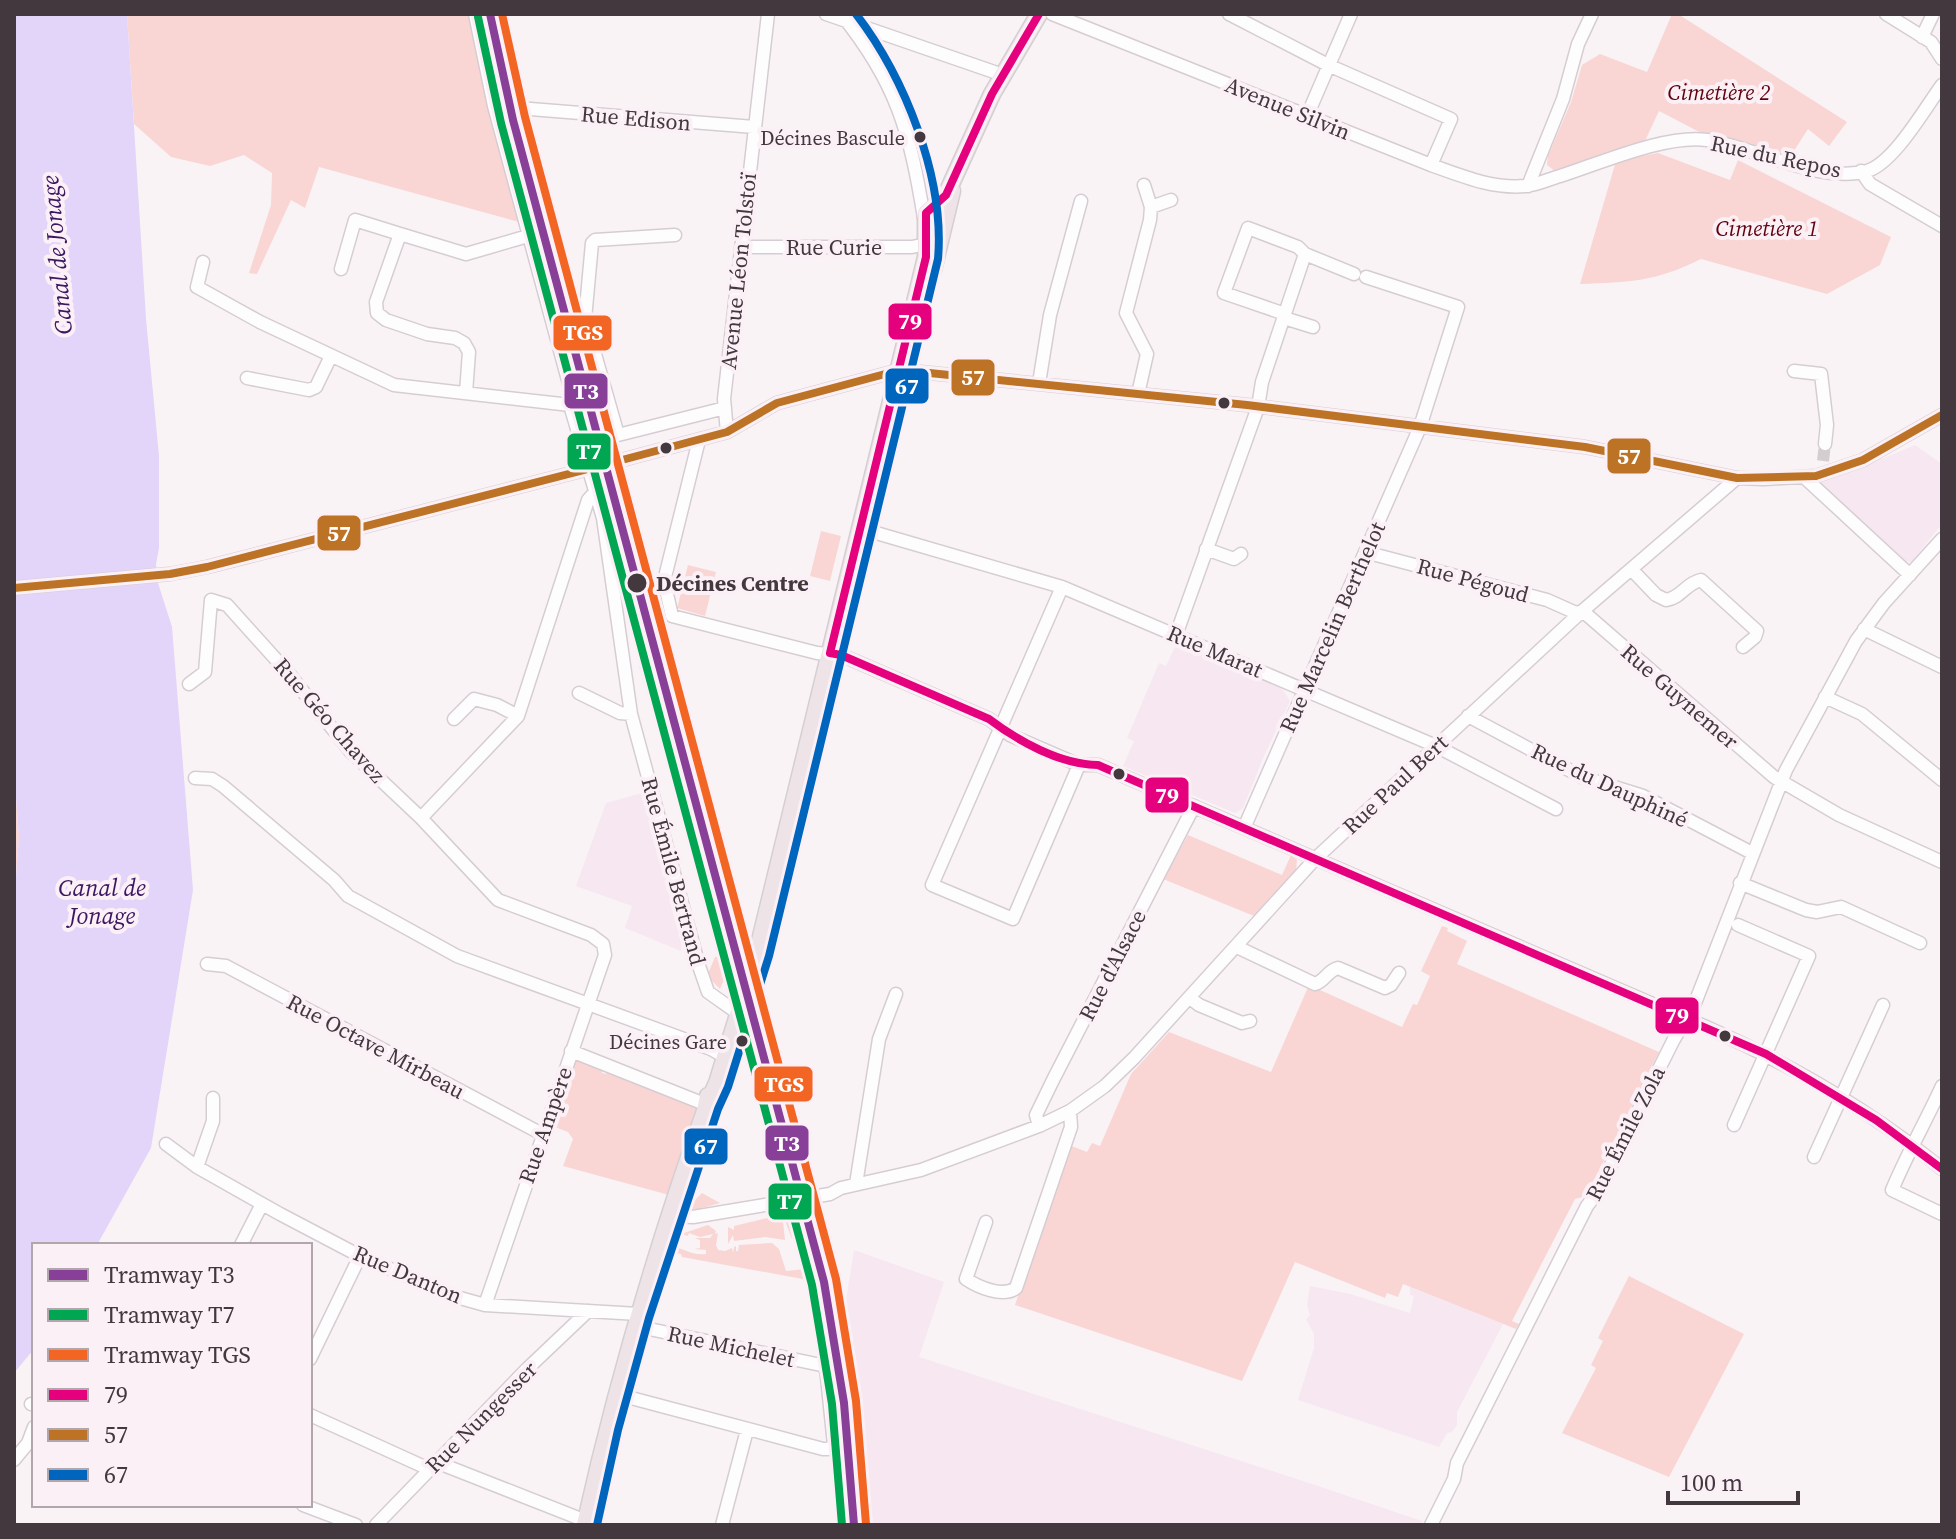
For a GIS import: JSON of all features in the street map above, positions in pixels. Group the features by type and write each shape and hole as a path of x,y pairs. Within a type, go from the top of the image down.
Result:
{"main road":[{"path":"586,1523 637,1320 760,934 900,370 902,348 926,257 926,244 935,215 1003,75 1039,14"},
{"path":"900,370 913,351 935,215"}],"street":[{"name":"Rue Émile Bertrand","path":"475,14 494,106 572,395 570,405 603,518 631,714 708,992 735,1011"},
{"name":"Avenue Léon Tolstoï","path":"727,432 725,408 768,14"},
{"path":"826,14 843,17 1003,75"},
{"name":"Avenue Silvin","path":"1052,14 1472,180 1501,186 1528,186"},
{"path":"1229,14 1328,65 1451,119 1431,165"},
{"path":"1307,116 1351,14"},
{"path":"1528,186 1563,99 1578,44 1592,14"},
{"path":"1886,14 1932,39"},
{"path":"1933,14 1932,39 1942,59"},
{"path":"843,17 879,66 911,141 922,195 935,215"},
{"name":"Rue du Repos","path":"1528,186 1669,141 1705,140 1825,172 1847,174 1869,170 1889,157 1942,85"},
{"name":"Rue Edison","path":"518,108 754,127"},
{"path":"1861,171 1870,184 1942,226"},
{"path":"1138,394 1147,354 1126,313 1150,220 1151,207 1144,185"},
{"path":"1151,207 1171,200"},
{"path":"1039,383 1050,315 1081,201"},
{"path":"341,269 355,220 466,254 528,236"},
{"path":"1176,635 1258,407 1262,382 1284,316 1305,254 1298,247 1248,228 1224,293 1284,316 1313,327"},
{"path":"400,234 376,302 377,313 386,320 464,343 469,352 466,393"},
{"path":"675,235 595,240 592,243 585,319 618,435 725,408"},
{"name":"Rue Curie","path":"741,247 912,247 926,244"},
{"name":"Rue Marcelin Berthelot","path":"1244,828 1420,427 1458,307 1305,254"},
{"path":"203,262 197,287 260,322 394,385 570,405"},
{"path":"247,378 309,390 316,387 331,356"},
{"path":"14,588 170,574 216,565 588,469 600,469 622,460 727,432 777,403 900,370 1258,407 1585,447 1737,478 1804,477 1823,467 1863,460 1942,415"},
{"path":"1794,371 1821,374 1827,425 1825,444"},
{"path":"699,440 664,581 672,616 809,651 841,655 989,719 1010,735 1079,765 1098,765 1686,1019 1766,1054 1841,1098 1942,1169"},
{"path":"1804,477 1910,575"},
{"name":"Rue Paul Bert","path":"671,1216 693,1217 757,1206 829,1187 841,1188 921,1170 1039,1126 1070,1111 1105,1086 1134,1058 1315,859 1580,613 1737,478"},
{"path":"421,818 518,716 588,500 595,492"},
{"name":"Rue Marat","path":"859,528 1062,587 1436,746 1556,809"},
{"name":"Rue Émile Zola","path":"1431,1525 1454,1479 1457,1463 1695,1003 1780,781 1864,629 1942,539"},
{"path":"1206,549 1234,559 1241,554"},
{"name":"Rue Pégoud","path":"1365,552 1547,600 1580,613"},
{"path":"1632,570 1656,595 1666,600 1680,594 1692,582 1701,580 1757,631 1755,637 1743,647"},
{"path":"1062,587 932,885 1013,919 1079,765"},
{"name":"Rue Géo Chavez","path":"189,684 205,672 211,600 227,605 290,675 351,752 421,818 498,900 591,935 603,944"},
{"name":"Rue Guynemer","path":"1580,613 1586,614 1780,781 1839,815 1942,862"},
{"path":"1864,629 1942,667"},
{"path":"579,693 620,713 631,714"},
{"path":"1825,697 1862,714 1942,780"},
{"path":"454,719 474,699 497,705 518,716"},
{"name":"Rue du Dauphiné","path":"1468,716 1582,777 1643,796 1752,853"},
{"path":"195,778 212,779 223,786 334,880 348,896 457,956 722,1054"},
{"name":"Rue d'Alsace","path":"1039,1126 1036,1115 1194,806"},
{"path":"1740,883 1806,910 1817,912 1841,907 1920,943"},
{"path":"1734,1125 1809,956 1738,925"},
{"name":"Rue Ampère","path":"485,1305 605,955 603,944"},
{"path":"1237,947 1315,984 1338,968 1385,988 1399,973"},
{"name":"Rue Octave Mirbeau","path":"207,964 226,966 542,1134"},
{"path":"856,1184 879,1039 896,994"},
{"path":"1190,998 1199,1005 1242,1023 1250,1021"},
{"path":"1814,1157 1883,1005"},
{"path":"571,1051 707,1105"},
{"path":"1942,1086 1892,1190 1942,1214"},
{"path":"197,1167 213,1121 213,1098"},
{"path":"986,1222 966,1279 1000,1293 1012,1292 1024,1267 1071,1127 1070,1111"},
{"name":"Rue Danton","path":"166,1144 197,1167 360,1256 453,1296 485,1305 588,1311 637,1320"},
{"path":"1923,1154 1931,1152 1942,1157"},
{"path":"242,1243 262,1204"},
{"path":"316,1333 360,1256"},
{"name":"Rue Nungesser","path":"376,1525 588,1311"},
{"name":"Rue Michelet","path":"637,1320 708,1340 816,1363 826,1369 834,1445 823,1449 747,1430"},
{"path":"616,1394 747,1430 722,1525"},
{"path":"312,1416 586,1523"},
{"path":"14,1460 28,1443 32,1432"},
{"path":"308,1507 356,1525"}],"shaded area":[{"path":"482,14 492,14 513,110 606,451 594,454 498,91"},
{"path":"1915,445 1942,464 1942,524 1911,562 1902,562 1816,482 1855,470"},
{"path":"654,620 743,957 730,961 639,624"},
{"path":"1177,643 1281,687 1290,701 1243,808 1235,813 1123,766 1134,741 1127,738 1159,663 1166,666"},
{"path":"642,793 674,916 682,932 681,951 625,928 632,906 576,886 606,803"},
{"path":"758,1017 802,1184 791,1187 746,1020"},
{"path":"809,1207 840,1339 854,1250 944,1282 919,1357 1306,1482 1422,1521 1420,1525 848,1525 843,1446 830,1348 797,1211"},
{"path":"1310,1286 1350,1294 1410,1313 1414,1296 1410,1295 1410,1287 1503,1324 1457,1412 1457,1425 1447,1433 1439,1447 1298,1400 1314,1348 1314,1334 1306,1319 1310,1315 1307,1305"}],"green space":[{"path":"127,14 470,14 479,67 519,222 319,167 305,208 291,200 257,274 249,273 271,205 272,173 244,155 210,166 171,157 134,124"},
{"name":"Cimetière 2","path":"1672,14 1678,14 1847,122 1829,146 1808,129 1790,157 1709,137 1659,111 1644,143 1556,172 1547,165 1582,65 1600,54 1647,72"},
{"name":"Cimetière 1","path":"1658,153 1730,180 1738,160 1891,237 1880,265 1827,294 1701,259 1642,279 1580,284 1616,161"},
{"path":"576,346 593,412 607,409 605,413 617,448 606,451 605,448 605,451 596,454 568,348"},
{"path":"621,473 639,540 621,545 603,478 611,476 613,479 613,475"},
{"path":"821,531 841,536 830,581 810,576"},
{"path":"688,565 716,572 705,616 677,608"},
{"path":"651,620 655,625 743,957 689,760 740,958 731,960 641,623"},
{"path":"644,661 654,689 647,691 653,697 648,698 639,666 645,664"},
{"path":"14,772 19,836 14,903"},
{"path":"1188,835 1282,875 1291,855 1297,860 1296,871 1254,916 1163,879"},
{"path":"1442,926 1467,941 1457,964 1659,1052 1586,1196 1575,1199 1512,1321 1519,1324 1516,1329 1403,1284 1398,1297 1387,1293 1385,1298 1295,1262 1242,1381 1015,1305 1069,1145 1087,1152 1092,1143 1100,1146 1131,1074 1169,1032 1271,1072 1309,985 1402,1027 1413,1004 1417,1005 1430,976 1421,971"},
{"path":"724,955 728,970 720,989 707,976 715,957"},
{"path":"577,1058 603,1068 602,1073 606,1074 608,1069 697,1106 669,1195 563,1166 573,1139 568,1132 552,1126"},
{"path":"702,1193 720,1203 691,1211 689,1206"},
{"path":"793,1209 800,1237 792,1239 784,1218 788,1215 785,1211"},
{"path":"782,1212 785,1240 765,1237 734,1241 733,1235 728,1244 728,1227 734,1230 734,1226"},
{"path":"708,1225 716,1231 715,1234 718,1233 718,1250 732,1248 733,1253 736,1246 738,1251 739,1245 772,1243 779,1249 786,1271 805,1269 808,1280 668,1252 670,1246 706,1254 706,1250 694,1249 700,1248 700,1240 695,1238 710,1238 713,1234 700,1237 681,1234"},
{"path":"1629,1276 1744,1334 1669,1477 1562,1433 1596,1368 1591,1365 1603,1341 1598,1338"}],"water":[{"name":"Canal de Jonage","path":"14,14 127,14 146,319 159,456 159,548 156,564 158,583 172,627 193,890 151,1148 98,1243 32,1243 32,1351 14,1373 14,903 19,836 14,772"}],"tunnel":[{"path":"1823,461 1825,444"}],"tram line":[{"name":"T3","path":"490,14 513,120 824,1282 844,1403 854,1525"},
{"name":"TGS","path":"502,14 525,117 836,1279 856,1401 866,1524"},
{"name":"T7","path":"478,17 501,123 812,1285 832,1404 842,1525"}],"transit line":[{"name":"67","path":"597,1525 618,1430 649,1318 769,956 938,259 935,196 918,130 890,68 856,14"},
{"name":"79","path":"830,653 926,257 926,213 946,195 992,94 1039,14"},
{"name":"57","path":"14,588 170,574 207,567 588,469 605,468 622,460 727,432 777,403 900,370 1247,405 1585,447 1737,478 1816,476 1863,460 1942,415"},
{"name":"79","path":"830,653 989,719 1040,750 1069,761 1098,765 1766,1054 1876,1120 1942,1169"}],"place":[{"name":"Décines Bascule","path":"920,137"},
{"name":"Décines Centre","path":"637,583"},
{"name":"Décines Gare","path":"742,1041"}]}
